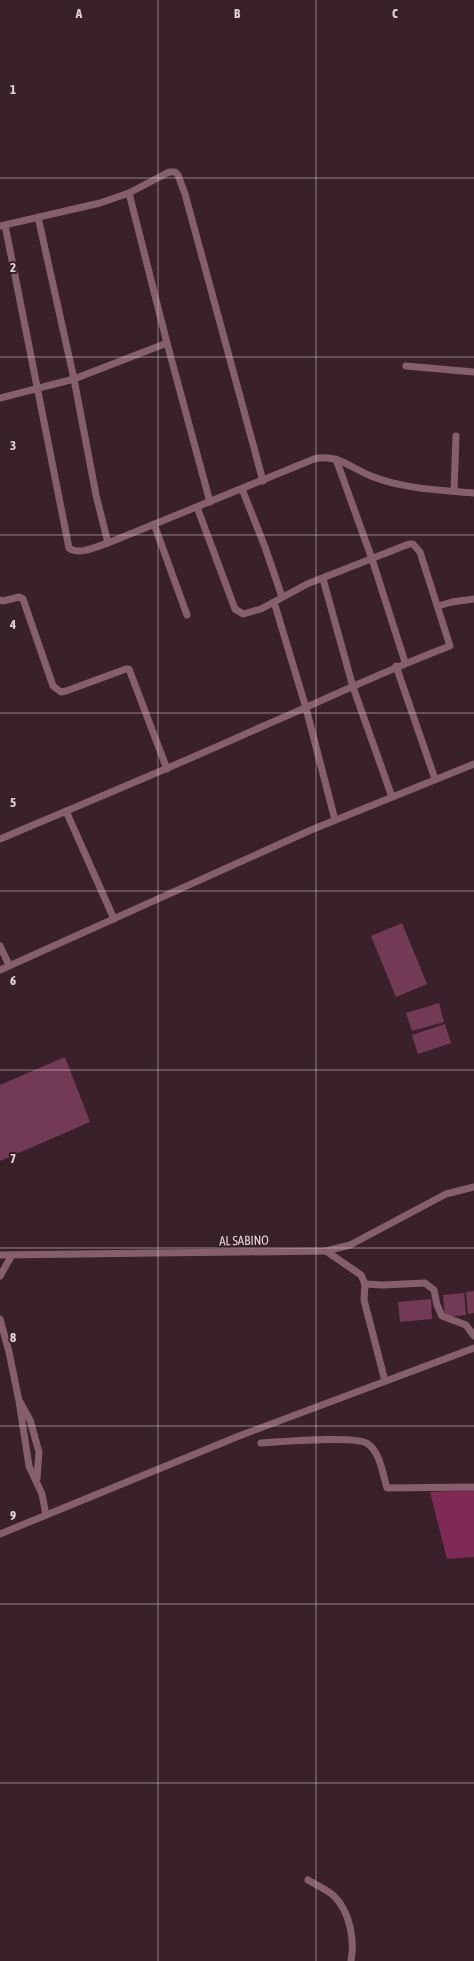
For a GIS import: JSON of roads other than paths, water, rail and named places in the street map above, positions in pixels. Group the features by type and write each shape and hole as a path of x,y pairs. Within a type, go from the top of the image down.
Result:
{"street":[{"path":"263,481 185,194 178,175 175,172 169,172 129,193 100,203 3,225 69,548 72,551 80,552 108,542 263,481 323,456 336,459 371,476 399,484 474,493"},
{"path":"129,193 167,343 210,502"},
{"path":"38,217 74,378 96,494 108,542"},
{"path":"0,398 74,378 167,343"},
{"path":"406,366 474,372"},
{"path":"454,491 456,436"},
{"path":"336,459 372,559 406,662"},
{"path":"242,489 265,547 282,597"},
{"path":"0,839 167,769 353,687 396,666 450,646 420,552 413,544 409,544 295,590 261,609 243,614 234,609 197,507"},
{"path":"154,524 187,615"},
{"path":"323,579 353,687 392,797"},
{"path":"0,600 3,601 19,597 23,599 54,686 57,690 66,691 126,668 129,669 167,769"},
{"path":"438,606 462,600 474,599"},
{"path":"274,602 306,708 335,820"},
{"path":"396,666 435,779"},
{"path":"0,970 335,820 474,764"},
{"path":"66,811 114,919"},
{"path":"0,946 9,965"},
{"name":"AL SABINO","path":"0,1255 326,1251 350,1245 446,1194 474,1187"},
{"path":"326,1251 361,1275 365,1284 364,1300 385,1381"},
{"path":"0,1276 12,1255"},
{"path":"365,1284 383,1285 425,1283 434,1290 437,1305 442,1316 466,1325 474,1336"},
{"path":"0,1319 9,1352 19,1401 29,1466 37,1478 46,1515"},
{"path":"0,1534 124,1481 239,1436 474,1348"},
{"path":"19,1401 30,1420 39,1452 37,1478"},
{"path":"261,1443 333,1440 360,1441 367,1443 373,1449 387,1488 474,1487"},
{"path":"308,1880 334,1895 344,1908 352,1937 352,1961"}]}
